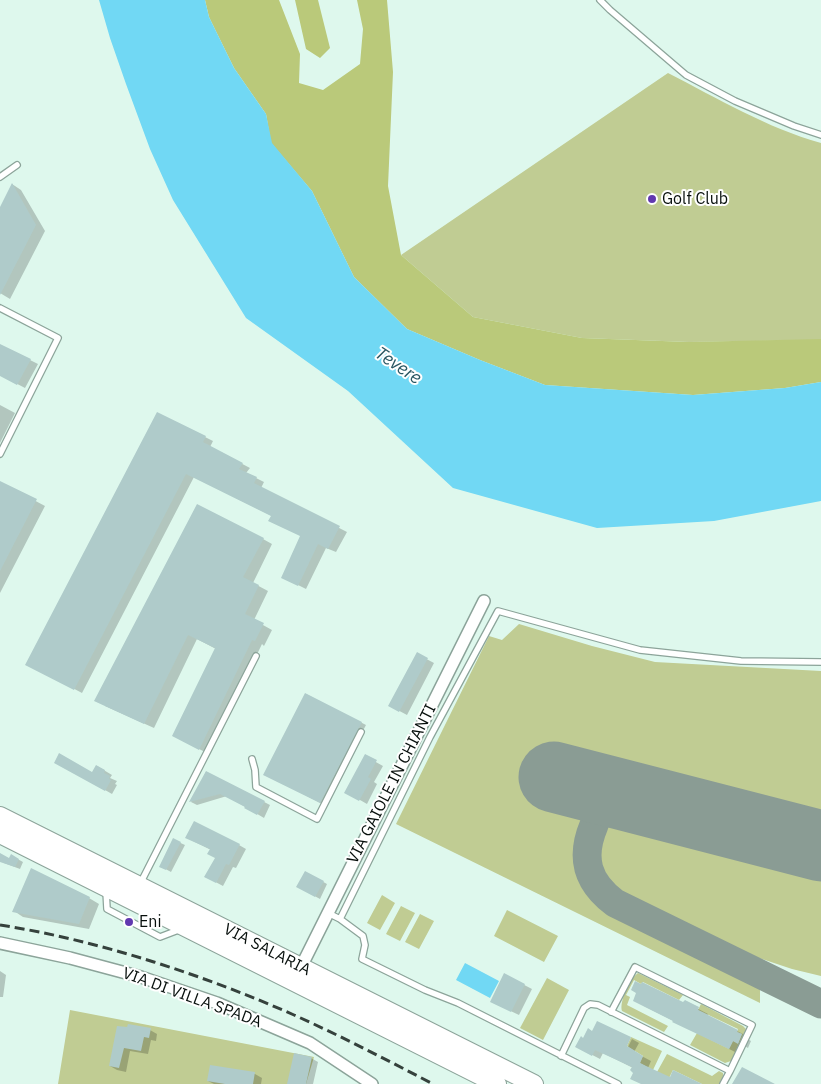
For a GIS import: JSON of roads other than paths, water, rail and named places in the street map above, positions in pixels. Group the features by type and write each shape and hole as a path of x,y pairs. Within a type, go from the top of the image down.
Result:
{"main road":[{"name":"VIA SALARIA","path":"0,816 534,1084"},
{"name":"VIA SALARIA","path":"0,834 498,1084"}],"street":[{"name":"VIA GAIOLE IN CHIANTI","path":"301,967 484,601"},
{"name":"VIA DI VILLA SPADA","path":"0,943 70,958 141,977 217,1003 310,1043 372,1084"}],"lane":[{"path":"600,0 616,16 686,75 735,101 794,126 821,135"},
{"path":"0,177 17,165"},
{"path":"0,308 58,338 0,454"},
{"path":"340,920 430,737 498,611 640,650 741,661 821,662"},
{"path":"140,886 256,656"},
{"path":"252,758 256,788 317,819 361,732"},
{"path":"328,914 363,936 365,945 362,958 425,990 458,1003 618,1084"},
{"path":"611,1012 635,967 752,1025 723,1084"},
{"path":"561,1056 584,1008 590,1004 611,1012 730,1071"}],"water":[{"name":"Tevere","path":"99,0 205,0 209,17 234,68 266,114 272,143 312,191 354,277 407,329 545,385 693,395 785,388 821,382 821,501 714,521 597,528 453,488 348,391 246,318 173,200 150,149 110,38"},
{"path":"465,963 499,981 490,998 456,980"}],"railway":[{"path":"0,925 112,950 224,986 312,1023 433,1084"}],"place":[{"name":"Golf Club","path":"652,199"},
{"name":"Eni","path":"129,922"}]}
